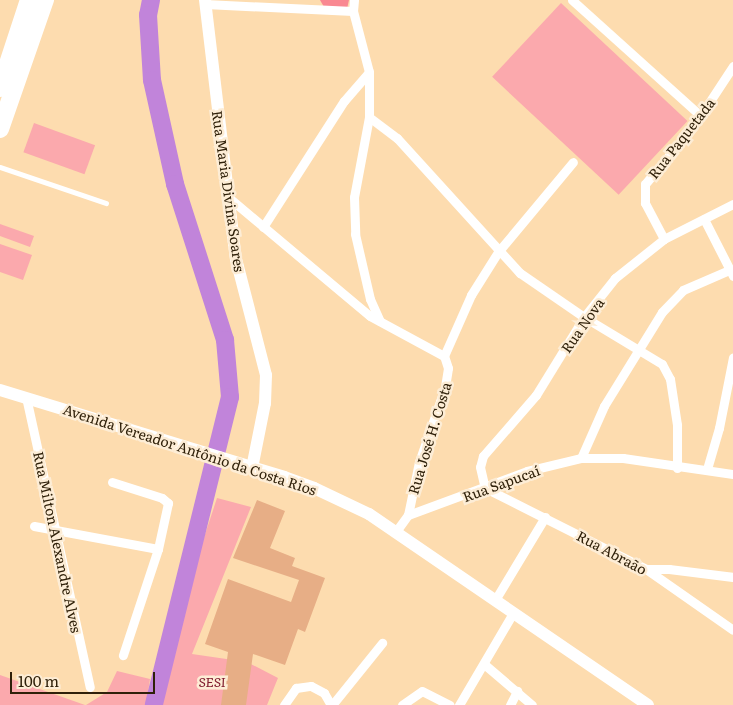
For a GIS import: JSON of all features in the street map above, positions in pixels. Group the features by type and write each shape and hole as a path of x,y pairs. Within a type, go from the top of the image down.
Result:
{"highway":[{"path":"0,88 29,0"},
{"path":"0,129 45,0"}],"main road":[{"name":"Rua Maria Divina Soares","path":"205,2 226,196 236,259 266,375 265,403 246,466"},
{"name":"Avenida Vereador Antônio da Costa Rios","path":"0,390 314,488 397,530 513,613 648,705"}],"street":[{"path":"354,0 353,11 369,72 369,117 354,197 355,234 370,299 380,321"},
{"path":"572,0 701,116"},
{"path":"205,2 353,11"},
{"name":"Rua Paquetada","path":"664,239 645,203 643,191 701,116 733,66"},
{"path":"263,227 344,101 369,72"},
{"path":"369,117 397,138 498,252 520,273 584,318 662,364 670,379 676,425 677,468"},
{"name":"Rua José H. Costa","path":"408,515 419,462 445,387 448,368 444,356 471,295 498,252 573,162"},
{"path":"226,196 380,321 444,356"},
{"name":"Rua Nova","path":"485,488 480,467 483,456 536,395 584,318 615,278 664,239 733,204"},
{"path":"581,458 604,406 637,348 662,312 683,290 731,273 704,219"},
{"path":"707,469 733,357"},
{"name":"Rua Milton Alexandre Alves","path":"26,397 90,687"},
{"name":"Rua Sapucaí","path":"408,515 527,471 581,458 623,458 677,468 707,469 733,474"},
{"path":"112,482 167,500 168,510 158,549 123,655"},
{"name":"Rua Abraão","path":"485,488 646,569 733,630"},
{"path":"397,530 408,515"},
{"path":"495,600 545,517"},
{"path":"34,526 55,528 158,549"},
{"path":"646,569 669,569 733,577"},
{"path":"459,705 513,613"},
{"path":"284,705 296,688 311,686 324,693 332,705 382,643"},
{"path":"484,664 532,705"},
{"path":"402,705 422,691 450,705"},
{"path":"510,705 517,691"}],"lane":[{"path":"0,167 106,203"}],"green space":[{"path":"561,3 688,121 619,195 492,77"},
{"path":"34,123 95,145 84,174 23,152"},
{"path":"0,224 34,236 30,247 0,236"},
{"path":"0,244 32,255 23,280 0,272"},
{"name":"SESI","path":"217,498 251,507 192,654 247,662 278,678 267,705 160,705 183,601"},
{"path":"117,671 150,679 146,705 86,705 107,692"},
{"path":"0,675 85,705 0,705"}],"shaded area":[{"path":"320,0 349,0 347,9 324,7"}],"building":[{"path":"257,500 285,511 270,548 295,558 292,566 325,578 305,632 298,629 285,665 253,654 246,705 221,705 228,652 205,644 228,579 291,602 299,580 233,558"}],"waterway":[{"path":"151,0 148,15 152,80 175,184 225,340 230,397 154,705"}]}
